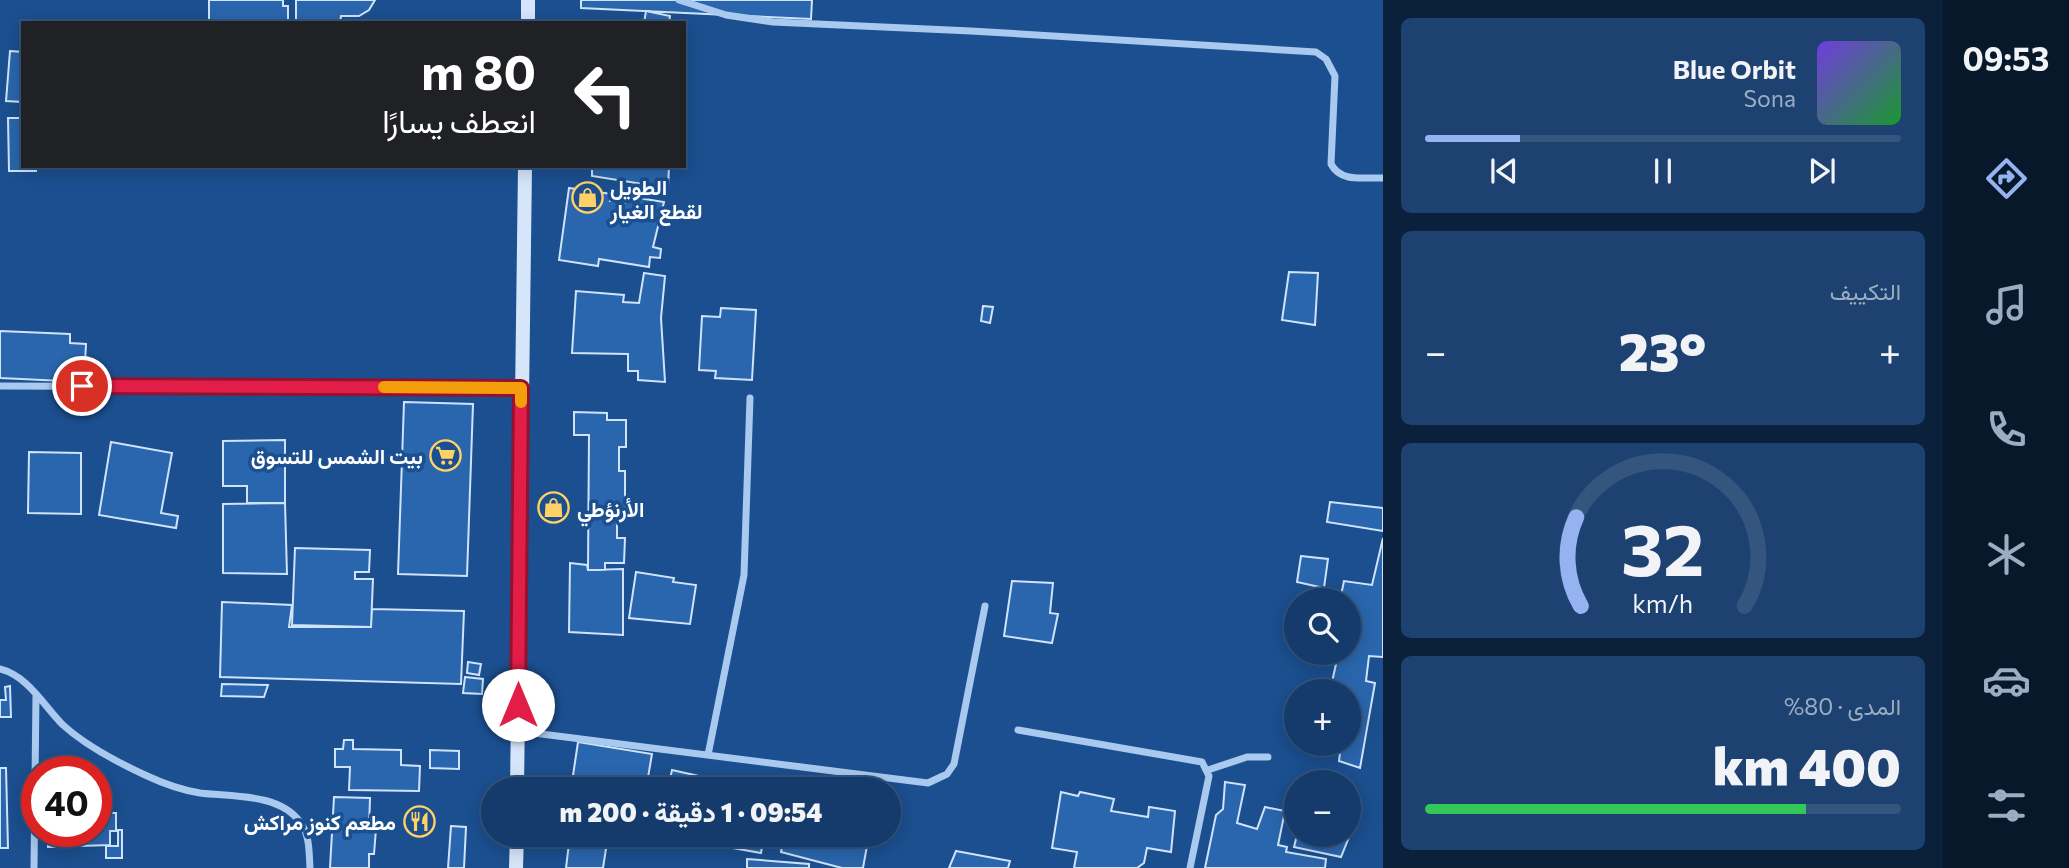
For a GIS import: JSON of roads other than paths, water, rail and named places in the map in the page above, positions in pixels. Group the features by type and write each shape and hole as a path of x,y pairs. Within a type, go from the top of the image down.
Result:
{"street":[{"path":"528,0 528,21"},
{"path":"679,0 726,15 773,22 1316,52 1326,59 1335,76 1331,164 1336,173 1344,177 1383,178"},
{"path":"517,777 525,168"},
{"path":"0,386 521,388"},
{"path":"708,755 744,575 750,398"},
{"path":"518,731 918,783 938,780 954,764 957,754 985,606"},
{"path":"0,669 20,679 74,733 145,775 178,789 265,800 284,808 300,821 308,839 310,868"},
{"path":"34,868 36,695"},
{"path":"1018,730 1198,759 1208,770"},
{"path":"1208,770 1237,759 1268,757"},
{"path":"1190,868 1208,770"},
{"path":"516,868 517,847"}],"place":[{"name":"الطويل لقطع الغيار","path":"587,198"},
{"name":"بيت الشمس للتسوق","path":"446,455"},
{"name":"الأرنؤطي","path":"554,508"},
{"name":"مطعم كنوز مراكش","path":"419,821"}]}
